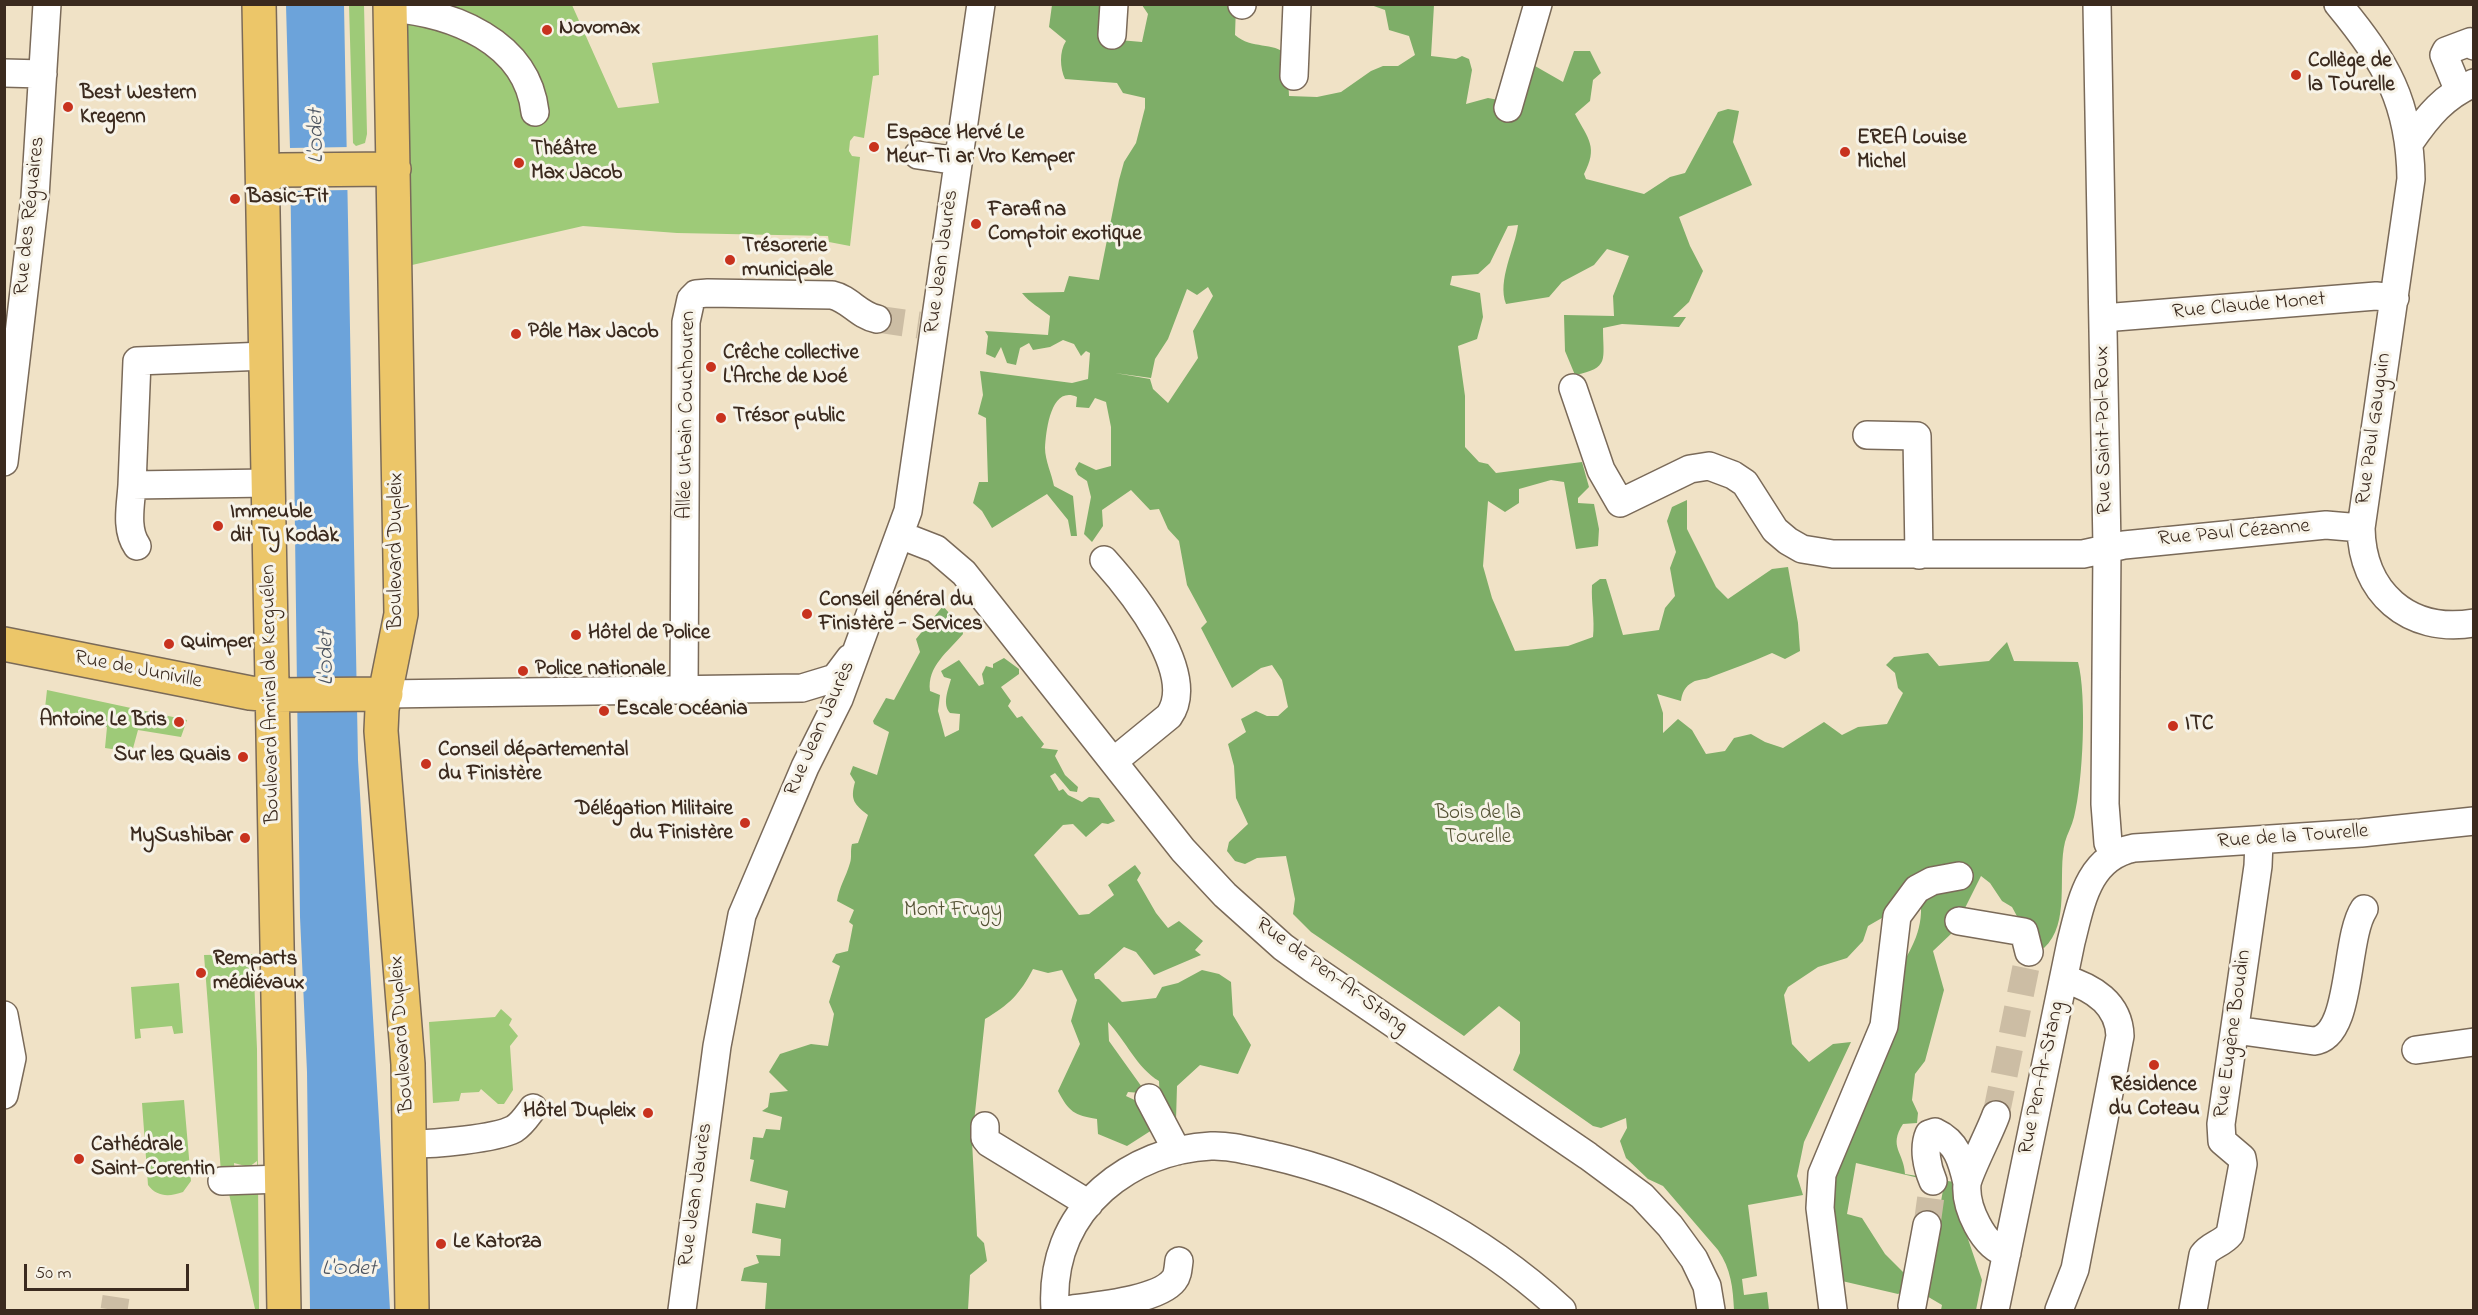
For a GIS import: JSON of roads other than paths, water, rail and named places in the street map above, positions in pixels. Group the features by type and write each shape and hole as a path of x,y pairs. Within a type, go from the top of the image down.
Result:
{"main road":[{"name":"Boulevard Amiral de Kerguélen","path":"260,4 276,175 266,356 269,483 285,695 282,1179 284,1311"},
{"name":"Boulevard Dupleix","path":"390,6 400,614 372,694 381,731 392,894 406,1038 411,1144 412,1311"},
{"path":"276,175 394,169"},
{"name":"Rue de Juniville","path":"4,644 235,690 285,695 372,694"}],"street":[{"name":"Rue des Réguaires","path":"4,462 35,197 47,4"},
{"name":"Rue Jean Jaurès","path":"682,1311 717,1046 738,930 766,856 849,674 855,650 900,535 911,495 927,326 958,161 981,4"},
{"path":"1112,35 1114,4"},
{"path":"1294,76 1297,4"},
{"path":"1508,108 1538,4"},
{"name":"Rue Saint-Pol-Roux","path":"2097,4 2107,547 2105,804 2109,843 2113,854"},
{"name":"Rue Paul Gauguin","path":"2338,4 2381,60 2402,107 2410,142 2411,179 2361,528 2368,569 2382,593 2394,606 2418,619 2468,629"},
{"path":"390,6 444,17 476,30 491,40 518,66 530,89 535,112"},
{"path":"2410,142 2434,108 2466,86 2444,55 2446,51 2466,42 2473,45"},
{"path":"4,73 43,74"},
{"path":"918,155 958,161"},
{"name":"Allée Urbain Couchouren","path":"684,691 686,322 691,298 696,294 708,293 832,295 847,301 864,316 877,320"},
{"name":"Rue Claude Monet","path":"2103,318 2376,296 2395,298"},
{"path":"137,546 131,538 130,528 137,362 266,356"},
{"name":"Rue Paul Cézanne","path":"1573,388 1601,470 1620,504 1690,469 1709,466 1733,475 1745,483 1775,530 1802,549 1833,554 2083,554 2107,547 2326,525 2361,528"},
{"path":"1867,435 1917,436 1919,555"},
{"path":"132,485 269,483"},
{"name":"Rue de Pen-Ar-Stang","path":"900,535 936,549 964,573 1193,862 1236,906 1283,947 1588,1156 1642,1196 1670,1226 1694,1259 1707,1286 1711,1311"},
{"path":"1104,560 1132,592 1153,624 1177,687 1175,708 1169,716 1114,761"},
{"path":"372,694 684,691 808,687 835,678 855,650"},
{"path":"808,687 822,700 828,722"},
{"name":"Rue de la Tourelle","path":"2113,854 2134,848 2259,841 2474,821"},
{"name":"Rue Eugène Boudin","path":"2193,1311 2203,1255 2208,1248 2225,1240 2230,1234 2243,1164 2242,1158 2222,1141 2221,1133 2258,866 2259,841"},
{"name":"Rue Pen-Ar-Stang","path":"1995,1311 2064,979 2086,888 2098,869 2113,854"},
{"path":"1833,1311 1820,1208 1822,1174 1884,1026 1897,916 1917,889 1932,881 1959,876"},
{"path":"2235,1030 2314,1041 2323,1040 2330,1035 2341,1008 2354,928 2364,909"},
{"path":"1959,921 2024,933 2030,952"},
{"path":"2060,1311 2075,1269 2120,1036 2116,1016 2103,998 2081,984 2064,979"},
{"path":"4,1015 12,1058 4,1095"},
{"path":"2416,1050 2474,1042"},
{"path":"1149,1098 1177,1151"},
{"path":"411,1144 448,1142 508,1131 522,1122 533,1108"},
{"path":"1967,1183 1996,1114"},
{"path":"985,1126 985,1138 989,1143 1089,1204"},
{"path":"1933,1181 1928,1168 1926,1141 1929,1134 1935,1132 1948,1140 1961,1157 1974,1214 1982,1231 1997,1250 2007,1253"},
{"path":"1055,1311 1057,1262 1073,1226 1089,1204 1131,1169 1177,1151 1210,1146 1232,1147 1308,1165 1364,1185 1420,1212 1475,1244 1529,1281 1563,1311"},
{"path":"222,1181 282,1179"},
{"path":"1912,1306 1927,1225"},
{"path":"1065,1311 1135,1298 1162,1290 1175,1279 1179,1262"}],"water":[{"name":"L'Odet","path":"286,5 344,5 358,760 390,1310 310,1310 307,1072 300,917"}],"tunnel":[{"path":"877,319 919,325"},
{"path":"1996,1115 2029,952"},
{"path":"1927,1225 1933,1181"},
{"path":"114,1310 116,1297"}],"place":[{"name":"Novomax","path":"547,30"},
{"name":"Collège de la Tourelle","path":"2296,75"},
{"name":"Best Western Kregenn","path":"68,107"},
{"name":"Espace Hervé Le Meur-Ti ar Vro Kemper","path":"874,147"},
{"name":"EREA Louise Michel","path":"1845,152"},
{"name":"Théâtre Max Jacob","path":"519,163"},
{"name":"Basic-Fit","path":"235,199"},
{"name":"Farafina Comptoir exotique","path":"976,224"},
{"name":"Trésorerie municipale","path":"730,260"},
{"name":"Pôle Max Jacob","path":"516,334"},
{"name":"Crêche collective L'Arche de Noé","path":"711,367"},
{"name":"Trésor public","path":"721,418"},
{"name":"Immeuble dit Ty Kodak","path":"218,526"},
{"name":"Conseil général du Finistère - Services","path":"807,614"},
{"name":"Hôtel de Police","path":"576,635"},
{"name":"Quimper","path":"169,644"},
{"name":"Police nationale","path":"523,671"},
{"name":"Escale Océania","path":"604,711"},
{"name":"Antoine Le Bris","path":"179,722"},
{"name":"ITC","path":"2173,726"},
{"name":"Sur les Quais","path":"243,757"},
{"name":"Conseil départemental du Finistère","path":"426,764"},
{"name":"Délégation Militaire du Finistère","path":"745,823"},
{"name":"MySushibar","path":"245,838"},
{"name":"Remparts médiévaux","path":"201,973"},
{"name":"Résidence du Coteau","path":"2154,1065"},
{"name":"Hôtel Dupleix","path":"648,1113"},
{"name":"Cathédrale Saint-Corentin","path":"79,1159"},
{"name":"Le Katorza","path":"441,1244"}],"park label":[{"name":"Bois de la Tourelle","path":"1478,827"},
{"name":"Mont Frugy","path":"953,912"}]}
